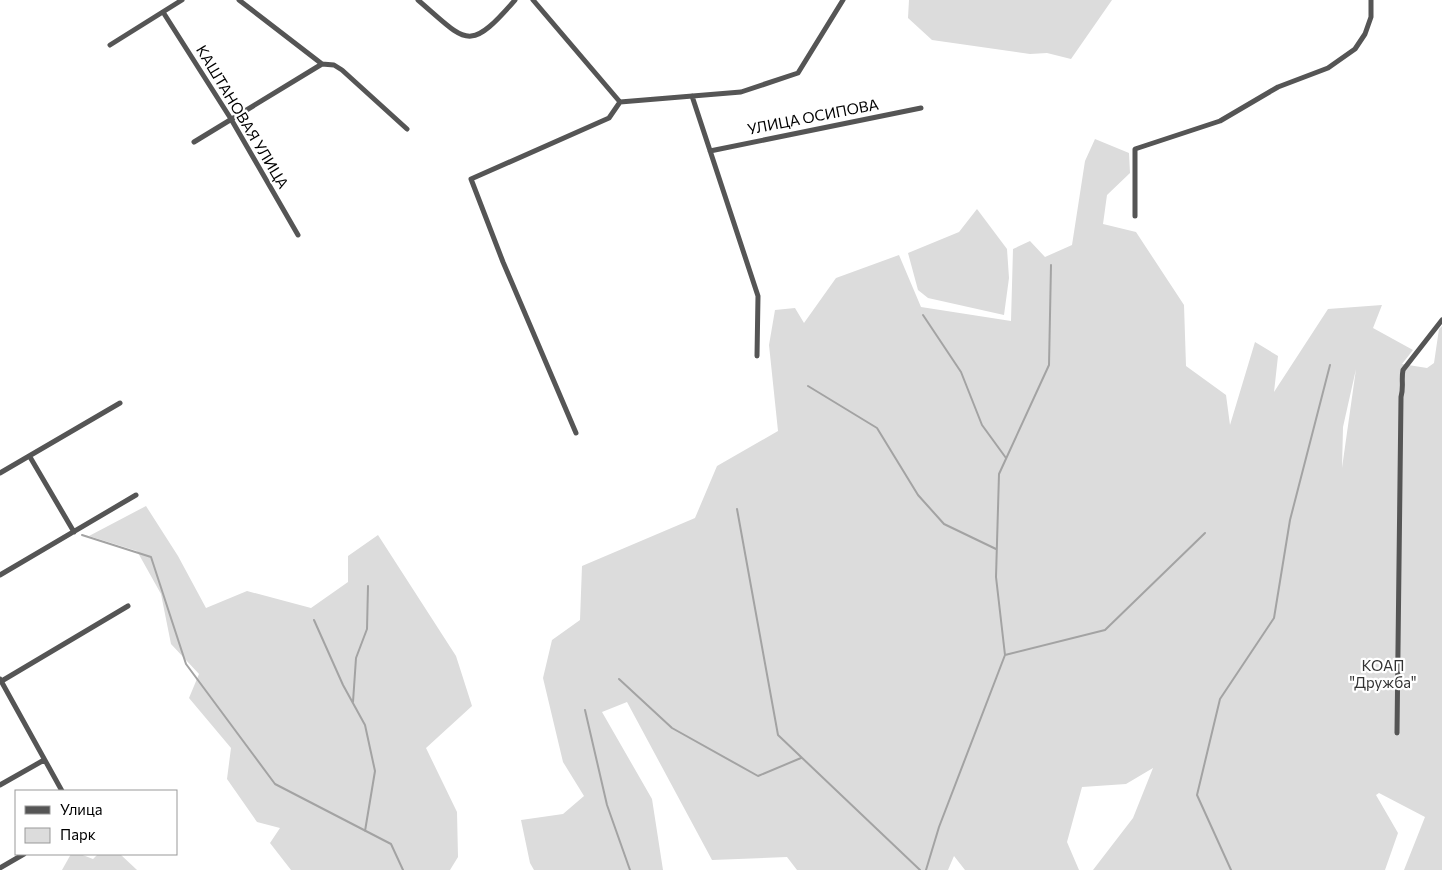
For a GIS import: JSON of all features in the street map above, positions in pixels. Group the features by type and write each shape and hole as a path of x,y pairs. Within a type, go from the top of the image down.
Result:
{"street":[{"path":"110,45 182,0"},
{"path":"240,0 322,64 334,65 342,70 407,129"},
{"path":"418,0 460,35 477,37 495,23 515,0"},
{"path":"533,0 620,102 741,92 798,73 843,0"},
{"path":"1135,216 1135,149 1220,121 1278,87 1328,68 1355,49 1365,34 1371,17 1371,0"},
{"name":"КАШТАНОВАЯ УЛИЦА","path":"164,12 231,119 298,235"},
{"path":"194,142 322,64"},
{"path":"692,96 758,296 757,356"},
{"path":"576,434 503,262 471,179 609,118 620,102"},
{"name":"УЛИЦА ОСИПОВА","path":"710,151 921,108"},
{"path":"1398,733 1400,415 1404,386 1402,376 1404,370 1442,320"},
{"path":"0,473 30,457 120,402"},
{"path":"30,457 74,532"},
{"path":"0,575 136,495"},
{"path":"61,790 0,681 128,606"},
{"path":"0,785 44,760"},
{"path":"0,868 22,855"}],"green space":[{"path":"909,0 1112,0 1071,59 1047,53 1030,54 932,40 908,18"},
{"name":"КОАП \"Дружба\"","path":"1095,139 1129,153 1130,173 1107,195 1103,224 1136,232 1184,305 1186,366 1226,395 1230,425 1255,342 1278,356 1274,392 1328,309 1382,305 1373,328 1413,350 1402,364 1427,368 1434,363 1439,329 1442,326 1442,870 1404,870 1425,817 1379,793 1376,795 1398,833 1385,870 1093,870 1133,818 1153,768 1126,784 1082,787 1067,842 1079,870 965,870 954,856 948,870 797,870 787,857 712,860 627,702 602,712 652,799 663,870 534,870 530,863 521,820 563,814 584,796 563,762 543,678 552,640 580,620 582,566 695,518 717,466 778,431 769,345 775,310 795,308 804,323 836,278 899,255 921,307 1011,321 1013,249 1030,241 1045,257 1072,245 1085,161","holes":["1356,369 1342,468 1343,427"]},
{"path":"977,209 1007,249 1009,278 1004,315 928,298 918,290 908,253 959,232"},
{"path":"146,506 178,556 206,608 247,591 311,608 348,582 348,556 378,535 456,656 472,706 426,748 457,812 458,857 450,870 291,870 270,843 280,828 257,822 227,779 231,748 189,698 199,674 171,644 161,594 137,551 89,536"},
{"path":"70,855 83,855 93,859 97,855 121,855 137,870 62,870"}],"waterway":[{"path":"926,870 939,827 1005,655 996,577 999,474 1049,365 1051,265"},
{"path":"923,315 961,372 982,425 1006,458"},
{"path":"1231,870 1197,795 1220,699 1274,618 1290,520 1330,365"},
{"path":"808,386 877,428 918,495 944,524 996,549"},
{"path":"737,509 778,735 920,870"},
{"path":"1005,655 1105,630 1205,533"},
{"path":"82,535 151,557 186,664 275,784 391,844 403,870"},
{"path":"353,702 356,658 367,629 368,586"},
{"path":"314,620 343,685 365,725 375,771 365,831"},
{"path":"619,679 672,728 758,776 801,758"},
{"path":"585,710 607,805 630,870"}]}
